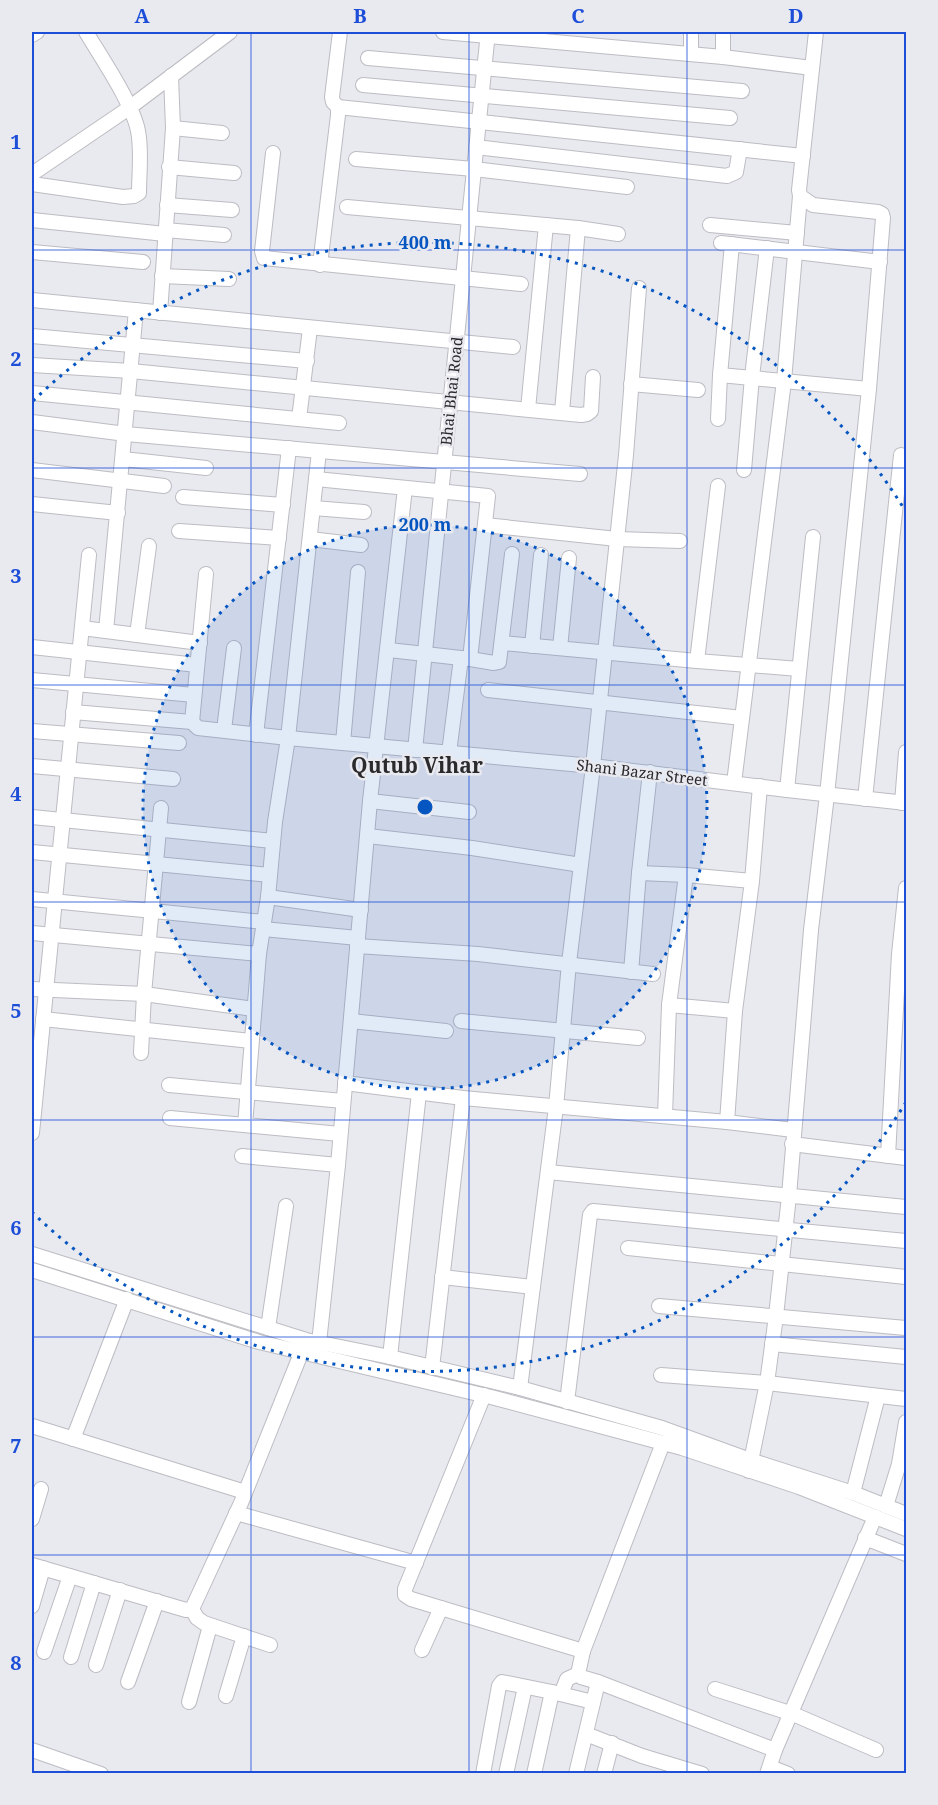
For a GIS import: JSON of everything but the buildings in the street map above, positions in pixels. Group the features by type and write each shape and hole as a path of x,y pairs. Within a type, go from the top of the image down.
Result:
{"street":[{"path":"32,35 37,32"},
{"path":"32,184 123,196 138,195 139,138 134,116 86,32"},
{"path":"32,174 129,108 230,32"},
{"path":"320,265 338,107 332,97 340,32"},
{"path":"443,32 488,34 812,68"},
{"path":"596,46 597,32"},
{"path":"691,32 691,54"},
{"path":"723,32 723,57"},
{"path":"734,783 784,381 816,32"},
{"name":"Bhai Bhai Road","path":"415,750 488,34"},
{"path":"368,58 742,91"},
{"path":"160,313 173,128 171,76"},
{"path":"363,85 730,118"},
{"path":"338,107 803,156"},
{"path":"173,128 222,133"},
{"path":"476,147 727,176 736,172 740,149"},
{"path":"273,153 262,254 268,259 521,284"},
{"path":"356,159 474,169 627,187"},
{"path":"169,167 234,173"},
{"path":"751,1466 767,1383 789,1196 792,1137 811,930 869,389 882,214 813,205 800,196"},
{"path":"167,205 232,210"},
{"path":"347,207 469,217 618,234"},
{"path":"32,220 224,235"},
{"path":"528,409 546,225"},
{"path":"710,225 796,233"},
{"path":"562,412 578,228"},
{"path":"718,419 726,244 880,262"},
{"path":"744,470 767,248"},
{"path":"32,252 143,262"},
{"path":"162,276 229,279"},
{"path":"520,1388 556,1107 569,963 600,702 639,288"},
{"path":"32,300 513,347"},
{"path":"106,631 136,310"},
{"path":"299,419 310,328"},
{"path":"32,336 307,361"},
{"path":"32,364 131,371 581,415 591,411 593,377"},
{"path":"720,375 869,389"},
{"path":"631,384 698,390"},
{"path":"32,393 339,423"},
{"path":"32,422 126,434 580,474"},
{"path":"256,735 289,448"},
{"path":"245,1125 259,954 288,738 319,451"},
{"path":"865,799 902,455"},
{"path":"123,459 206,468"},
{"path":"32,470 164,486"},
{"path":"316,480 488,496 466,659 449,753"},
{"path":"697,661 718,486"},
{"path":"270,1645 210,1626 196,1618 192,1609 309,1345 338,1164 370,801 378,746 405,488"},
{"path":"183,497 283,505"},
{"path":"32,504 117,513"},
{"path":"313,508 364,512"},
{"path":"485,525 617,539 680,541"},
{"path":"179,531 279,538"},
{"path":"786,790 813,537"},
{"path":"310,539 361,545"},
{"path":"137,635 149,546"},
{"path":"388,650 497,664 500,659 512,554"},
{"path":"32,1132 36,1052 43,1018 39,990 51,934 89,555"},
{"path":"532,646 541,555"},
{"path":"560,648 569,558"},
{"path":"343,743 358,572"},
{"path":"192,722 206,574"},
{"path":"82,628 200,642"},
{"path":"502,643 799,669"},
{"path":"32,647 198,665"},
{"path":"224,730 234,648"},
{"path":"32,680 194,695"},
{"path":"488,690 742,718"},
{"name":"Shani Bazar Street","path":"73,711 192,722 198,728 256,735 593,766 904,803"},
{"path":"32,731 179,743"},
{"path":"904,803 906,752"},
{"path":"32,766 173,779"},
{"path":"632,972 639,873 650,772"},
{"path":"727,1122 735,1011 752,881 760,786"},
{"path":"370,801 470,812"},
{"path":"141,1053 148,943 153,911 161,808"},
{"path":"32,817 273,841"},
{"path":"368,836 472,848 581,865"},
{"path":"32,852 270,875"},
{"path":"639,873 686,874 752,881"},
{"path":"665,1116 669,1005 686,874"},
{"path":"888,1156 899,954 906,888"},
{"path":"268,897 361,910"},
{"path":"32,899 153,911 264,926 357,942 569,963 653,974"},
{"path":"32,933 259,954"},
{"path":"39,990 144,994 254,1009"},
{"path":"669,1005 735,1011"},
{"path":"43,1018 251,1041"},
{"path":"351,1021 446,1031"},
{"path":"461,1021 638,1038"},
{"path":"345,1083 463,1098 727,1122 792,1137 906,1158"},
{"path":"169,1085 343,1101"},
{"path":"390,1357 419,1093"},
{"path":"432,1368 463,1098"},
{"path":"170,1118 340,1134"},
{"path":"242,1156 338,1164"},
{"path":"548,1172 906,1207"},
{"path":"268,1328 286,1206"},
{"path":"567,1402 590,1215 593,1211 906,1241"},
{"path":"628,1248 906,1277"},
{"path":"32,1254 268,1328 309,1345 484,1395 853,1493 906,1514"},
{"path":"32,1270 259,1342 309,1345 390,1357 520,1388 662,1428 906,1529"},
{"path":"442,1277 533,1287"},
{"path":"73,1439 127,1299"},
{"path":"659,1306 906,1328"},
{"path":"772,1344 906,1357"},
{"path":"661,1375 767,1383 906,1399 906,1392"},
{"path":"484,1395 405,1589 405,1594 411,1599 583,1652"},
{"path":"853,1493 878,1396"},
{"path":"886,1506 899,1464 906,1422"},
{"path":"32,1426 245,1492"},
{"path":"578,1674 583,1652 663,1443"},
{"path":"32,1519 40,1489"},
{"path":"236,1513 416,1563"},
{"path":"788,1773 768,1770 790,1713 875,1517"},
{"path":"865,1538 906,1554"},
{"path":"32,1606 37,1567 186,1610 192,1609"},
{"path":"44,1652 70,1576"},
{"path":"71,1657 94,1583"},
{"path":"96,1665 120,1590"},
{"path":"128,1682 157,1601"},
{"path":"422,1650 441,1608"},
{"path":"189,1702 210,1626"},
{"path":"226,1696 244,1636"},
{"path":"578,1674 775,1750"},
{"path":"534,1773 556,1693 567,1679 578,1674"},
{"path":"576,1773 598,1682"},
{"path":"483,1773 501,1683 592,1702"},
{"path":"506,1773 525,1687"},
{"path":"715,1689 790,1713 876,1750"},
{"path":"586,1734 650,1759 702,1773"},
{"path":"606,1773 612,1743"},
{"path":"32,1750 101,1773"}],"district":[{"name":"Qutub Vihar","path":"417,765"}]}
